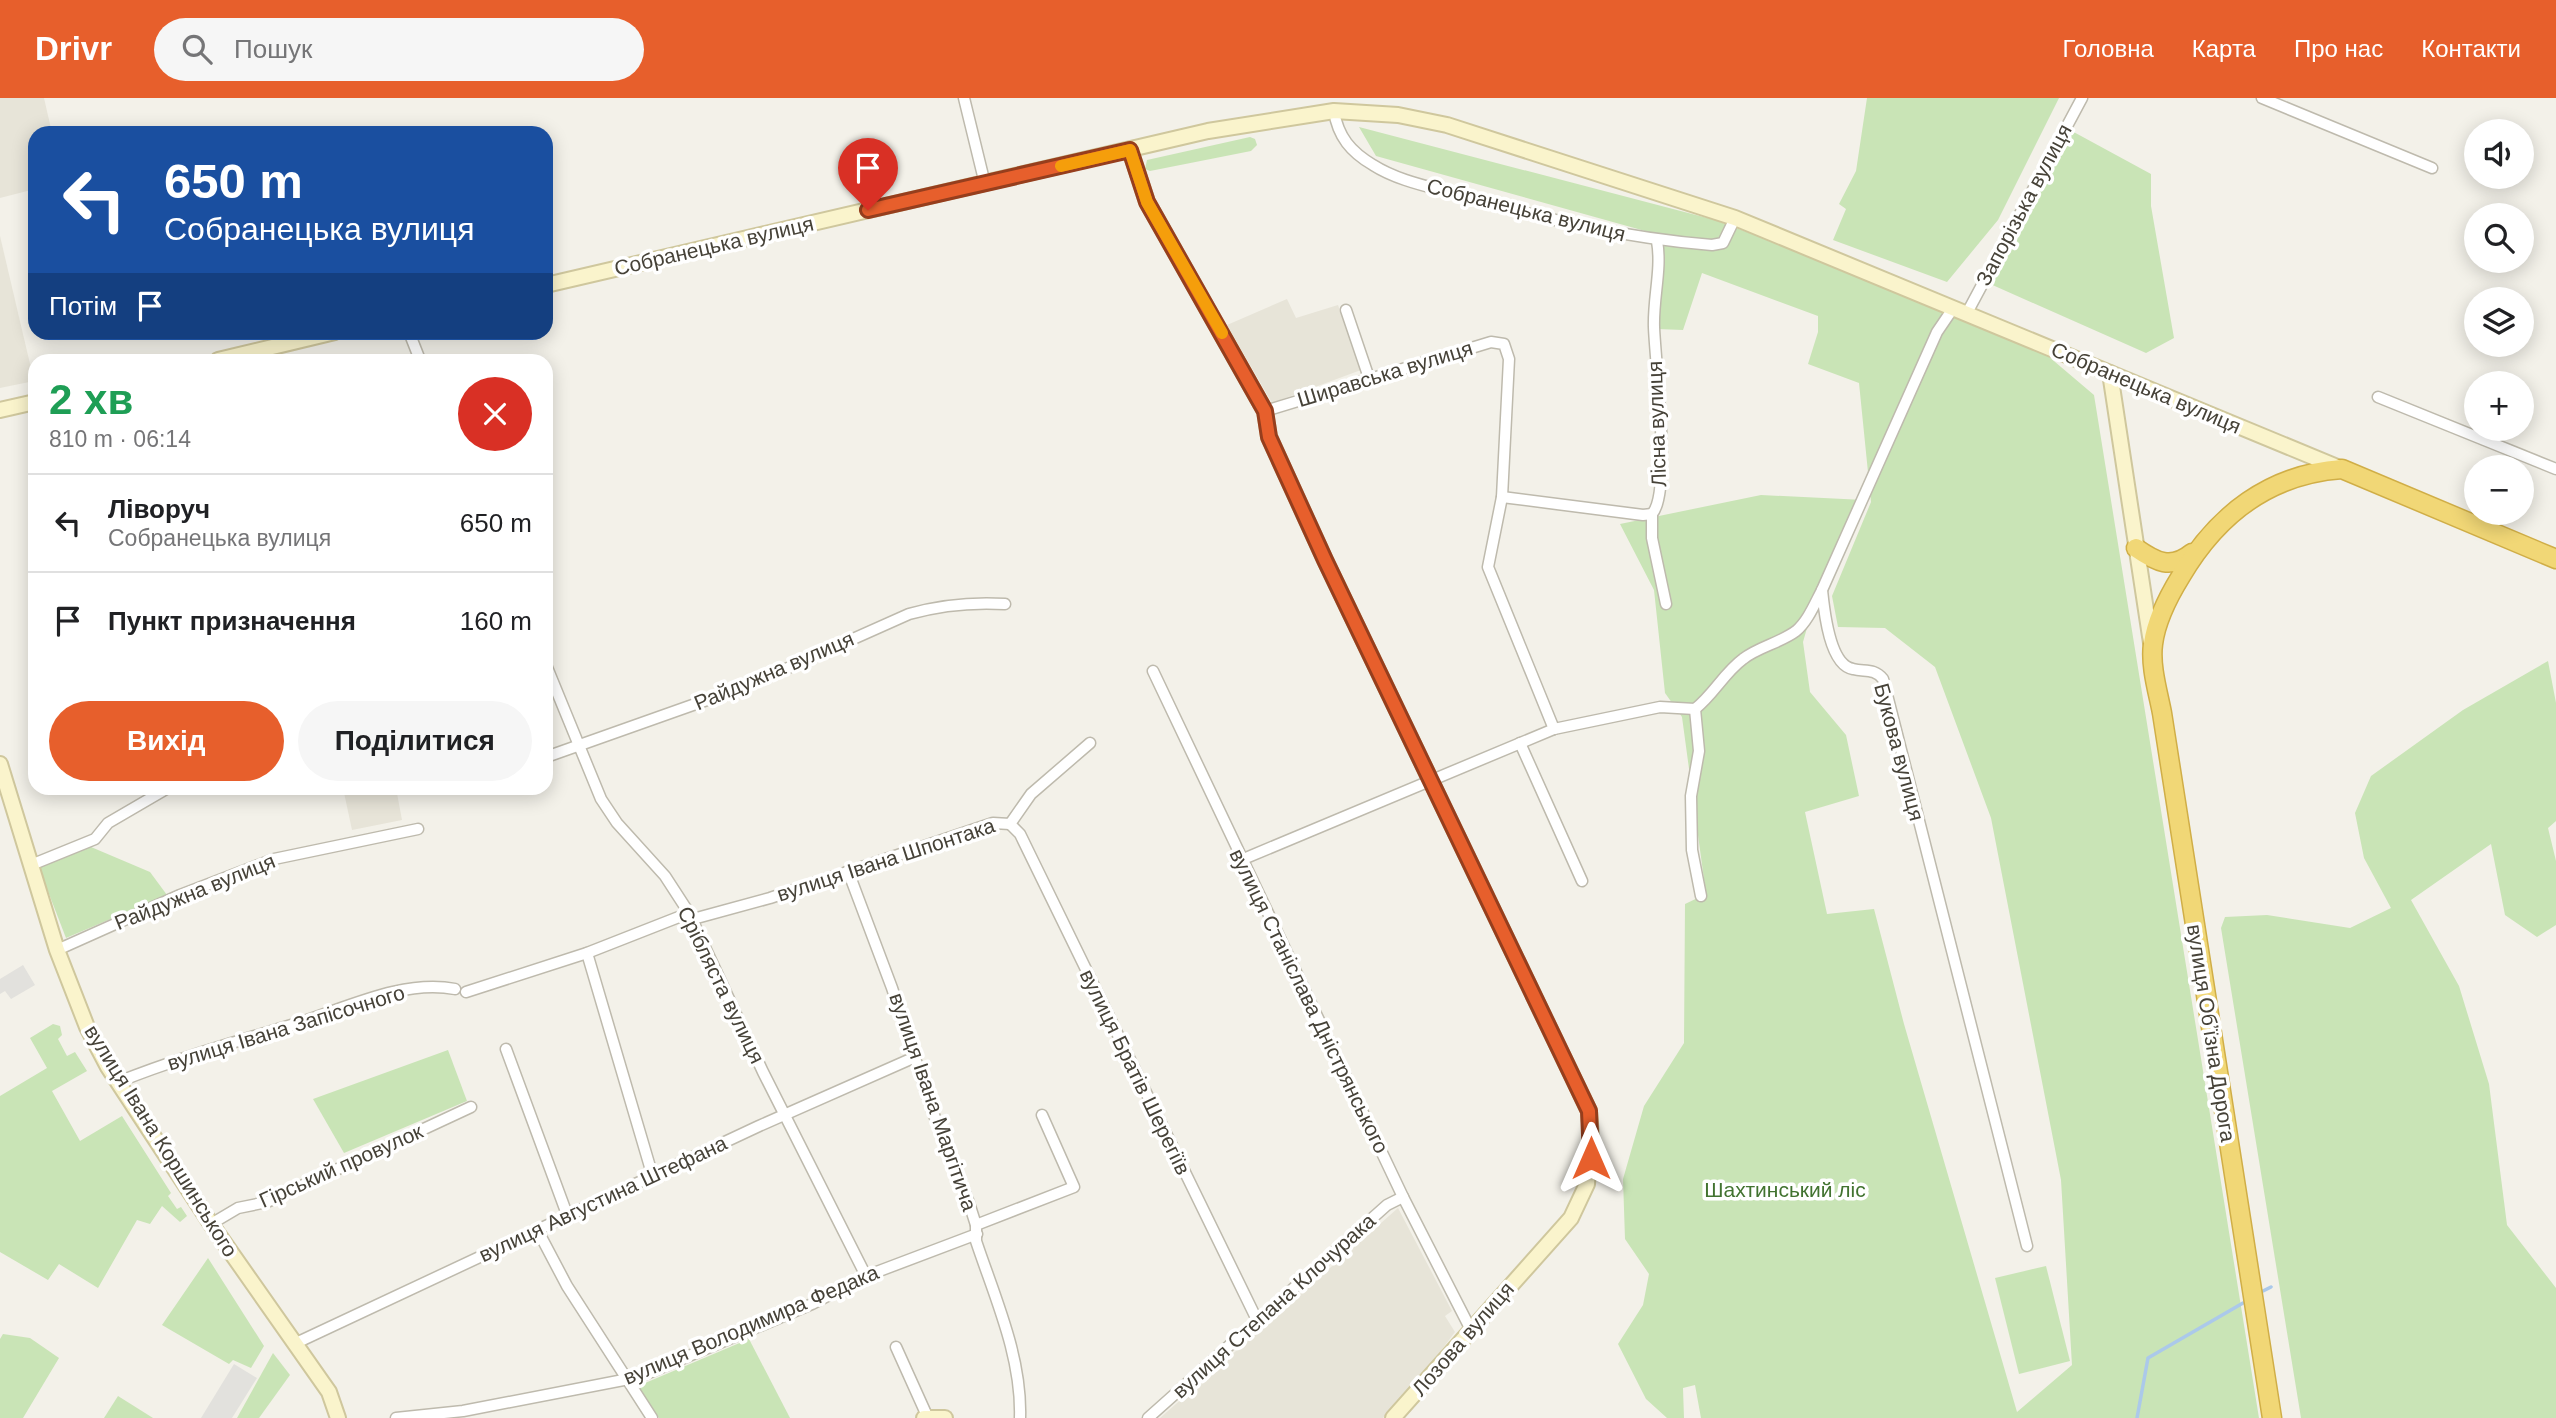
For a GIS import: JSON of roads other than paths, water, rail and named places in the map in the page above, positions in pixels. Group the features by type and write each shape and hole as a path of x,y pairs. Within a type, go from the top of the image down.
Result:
{"highway":[{"name":"вулиця Обʼїзна Дорога","path":"2272,1418 2152,648 2162,612 2201,543 2236,508 2270,487 2318,471 2342,469"},
{"name":"Собранецька вулиця","path":"2342,469 2556,559"},
{"path":"2136,548 2157,562 2169,564 2182,561 2201,543"}],"main road":[{"name":"Собранецька вулиця","path":"553,283 1235,126 1334,111 1398,115 1447,125 1735,218 2342,469"},
{"name":"Лозова вулиця","path":"1130,150 1147,202 1265,411 1269,437 1285,473 1591,1119 1591,1158 1581,1202 1571,1218 1470,1328 1393,1418"},
{"path":"243,354 302,340"},
{"name":"вулиця Обʼїзна Дорога","path":"2110,373 2152,648"},
{"path":"0,410 28,404"},
{"name":"вулиця Івана Коршинського","path":"0,764 57,950 81,1014 118,1082 211,1224 328,1392 338,1418"},
{"path":"926,1418 945,1418"}],"street":[{"path":"964,98 985,184"},
{"name":"Запорізька вулиця","path":"1960,310 2082,98"},
{"path":"2262,98 2432,168"},
{"name":"Собранецька вулиця","path":"1334,111 1340,136 1385,172 1558,221 1657,240 1712,245 1723,243 1735,218"},
{"name":"Лісна вулиця","path":"1657,240 1660,259 1654,298 1654,326 1661,426 1661,487 1658,508 1652,514 1652,538 1666,604"},
{"path":"1346,310 1369,378"},
{"name":"Букова вулиця","path":"1960,310 1937,332 1822,590 1825,623 1841,662 1848,669 1873,670 1883,679 2026,1246"},
{"name":"Ширавська вулиця","path":"1265,411 1491,342 1504,344 1509,359 1502,497"},
{"path":"2378,397 2556,469"},
{"path":"1554,729 1488,567 1502,497 1652,514"},
{"path":"1241,860 1433,782 1554,729 1660,707 1695,709 1714,694 1724,678 1743,658 1796,631 1805,622 1822,590"},
{"name":"Райдужна вулиця","path":"553,754 752,684 909,614 936,606 1005,604"},
{"path":"1805,622 1825,623"},
{"name":"вулиця Станіслава Дністрянського","path":"1153,671 1403,1197 1470,1328"},
{"name":"Срібляста вулиця","path":"553,682 611,815 665,876 691,916 785,1116 866,1276"},
{"path":"1695,709 1699,751 1691,796 1692,850 1702,896"},
{"name":"вулиця Івана Шпонтака","path":"691,916 848,872 993,823 1010,824 1031,794 1090,743"},
{"path":"1520,743 1582,881"},
{"path":"31,865 95,839 108,823 156,795"},
{"name":"вулиця Братів Шерегіїв","path":"1010,824 1020,834 1258,1322"},
{"name":"Райдужна вулиця","path":"57,950 180,895 274,859 418,829"},
{"name":"вулиця Івана Маргітича","path":"848,872 976,1229 976,1241 1015,1364 1021,1393 1020,1418"},
{"path":"466,992 691,916"},
{"path":"587,953 653,1177"},
{"name":"вулиця Івана Запісочного","path":"118,1082 167,1063 391,994 431,986 455,989"},
{"path":"506,1049 568,1217"},
{"name":"вулиця Августина Штефана","path":"294,1344 913,1058"},
{"name":"Гірський провулок","path":"211,1224 238,1208 267,1202 471,1107"},
{"name":"вулиця Володимира Федака","path":"396,1418 463,1411 628,1380 812,1304 866,1276 1074,1186 1042,1115"},
{"name":"вулиця Степана Клочурака","path":"1148,1418 1387,1205 1403,1197"},
{"path":"538,1231 567,1286 652,1418"},
{"path":"896,1348 926,1418"}],"waterway":[{"path":"2263,1291 2271,1287"},
{"path":"2137,1418 2148,1358 2243,1303"}],"park label":[{"name":"Шахтинський ліс","path":"1785,1190"}]}
